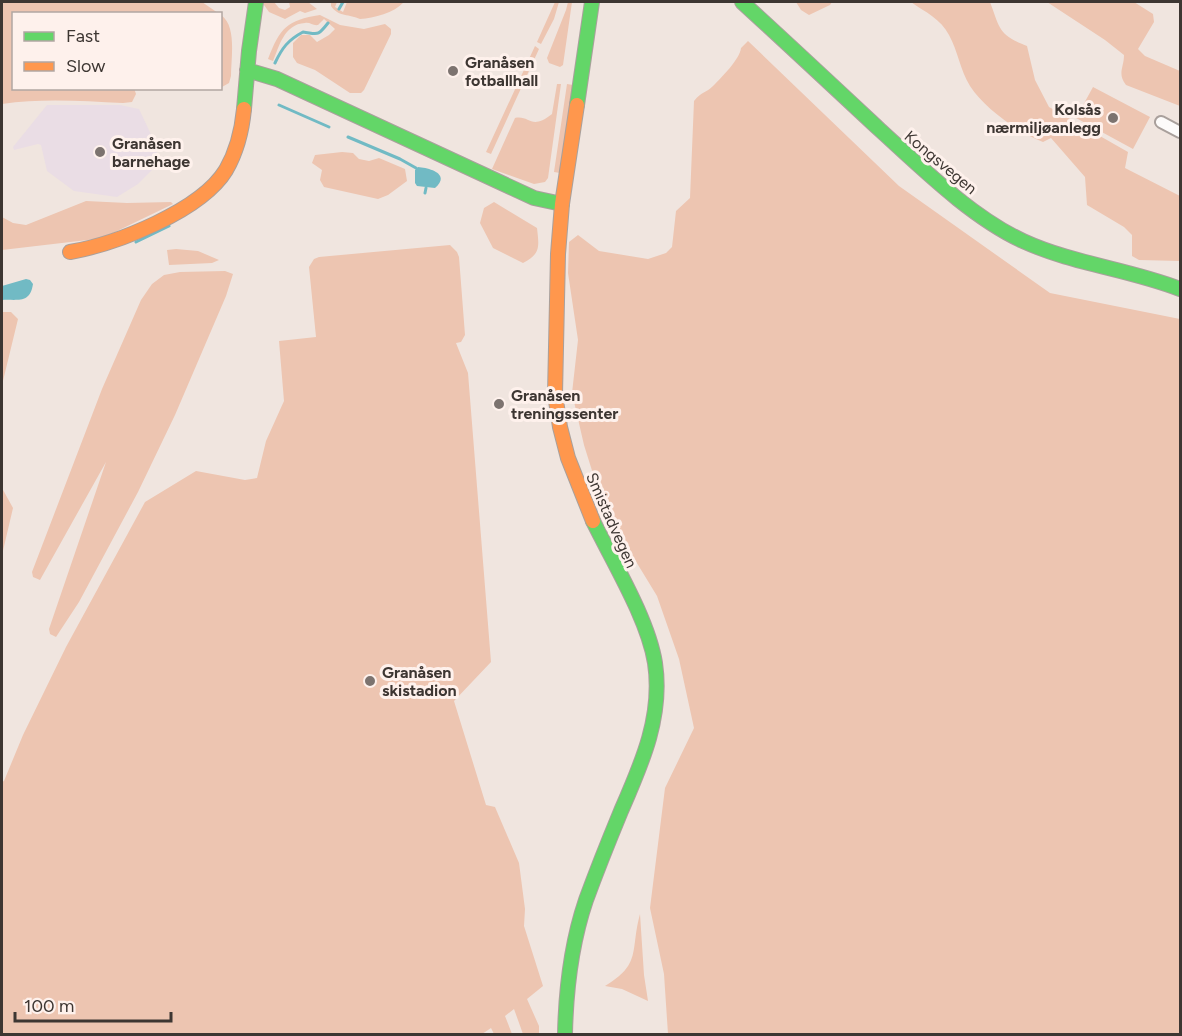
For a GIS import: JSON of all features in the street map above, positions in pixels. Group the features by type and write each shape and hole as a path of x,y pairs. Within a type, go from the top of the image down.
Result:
{"street":[{"path":"70,252 105,245 125,237 189,205 214,186 234,157 240,139 256,2"},
{"name":"Smistadvegen","path":"565,1035 571,959 582,914 648,748 658,702 659,683 656,657 649,636 589,513 562,441 555,394 558,254 562,204 592,2"},
{"name":"Kongsvegen","path":"742,2 929,175 990,222 1021,240 1051,253 1086,264 1159,281 1180,289"},
{"path":"248,70 277,79 534,198 562,204"},
{"path":"1161,122 1180,132"},
{"name":"Kongsvegen","path":"1159,281 1180,280"}],"shaded area":[{"path":"2,2 202,2 217,12 12,12 12,90 135,90 136,94 132,102 123,103 47,101 2,104"},
{"path":"264,2 274,2 279,8 285,10 290,7 289,2 308,2 317,9 305,13 300,11 285,19 269,12"},
{"path":"331,2 337,2 335,7 343,12 347,2 404,2 384,14 360,19 337,12 331,6"},
{"path":"555,2 559,2 554,19 541,44 537,42"},
{"path":"568,2 572,2 563,65 560,67 549,63 547,58"},
{"path":"796,2 832,2 809,15 801,10"},
{"path":"911,2 990,2 1001,30 1010,38 1027,46 1035,80 1049,107 1128,152 1125,168 1180,196 1180,261 1139,260 1132,256 1132,235 1124,227 1087,205 1085,177 1051,138 1043,142 1033,138 1003,119 976,95 967,80 946,29"},
{"path":"1047,2 1134,2 1153,14 1154,22 1138,49 1145,56 1180,71 1180,106 1126,85 1121,74 1124,55"},
{"path":"320,15 340,25 364,29 385,24 391,29 391,34 361,93 350,93 315,70 297,63 293,57 293,43 301,35 310,35 317,42 335,29 324,19 318,25 305,23 292,27 283,37 273,61 268,59 286,27 300,20"},
{"path":"222,16 229,27 232,43 229,83 222,87"},
{"path":"748,41 899,186 1050,293 1180,319 1180,1034 668,1034 664,974 650,908 665,788 694,728 679,659 657,596 604,509 584,445 572,393 578,340 568,273 569,242 578,235 599,251 648,259 666,253 672,247 676,211 690,198 694,101 725,73"},
{"path":"535,46 539,49 491,154 486,152"},
{"path":"557,84 561,84 548,178 545,182 534,184 492,169 515,118 535,122 552,114"},
{"path":"567,84 573,85 560,173 554,172"},
{"name":"Kolsås nærmiljøanlegg","path":"1093,87 1150,117 1133,149 1076,118"},
{"name":"Granåsen barnehage","path":"47,105 120,105 139,109 157,147 156,166 138,184 117,197 74,191 47,171 41,145 14,150 13,147"},
{"path":"353,153 359,159 369,161 379,158 405,169 407,181 388,195 378,199 324,187 320,180 322,170 312,163 315,155"},
{"path":"86,201 171,202 173,204 96,239 2,250 2,217 13,223 26,225"},
{"path":"494,202 537,228 538,249 529,260 523,263 493,248 480,223 484,208"},
{"path":"450,245 459,257 465,335 461,342 456,343 468,373 491,662 454,701 486,805 495,807 519,863 525,909 524,926 543,986 527,999 539,1026 539,1033 523,1034 514,1009 505,1016 512,1034 494,1034 491,1028 482,1034 2,1034 2,782 66,647 145,502 196,471 245,480 257,478 266,441 284,401 279,341 316,337 309,267 314,259"},
{"path":"167,250 198,251 219,260 212,263 169,265"},
{"path":"225,271 233,274 226,296 175,415 138,492 79,602 56,637 50,634 49,629 106,462 40,580 33,577 32,572 102,389 141,300 152,284 164,275 180,272"},
{"path":"2,312 11,312 18,319 2,385"},
{"path":"2,488 13,508 2,555"},
{"path":"640,914 648,1001 622,989 605,986 625,971 630,963"}],"water":[{"path":"418,167 433,170 440,175 441,179 435,188 417,186 415,170"},
{"path":"26,279 33,284 26,298 2,300 2,286"}],"waterway":[{"path":"339,9 343,2"},
{"path":"275,63 289,41 303,32 317,34 328,23"},
{"path":"279,105 329,127"},
{"path":"348,137 416,168"},
{"path":"425,193 426,188"},
{"path":"136,242 169,226"}],"traffic: fast":[{"path":"244,109 256,2"},
{"path":"577,105 592,2"},
{"path":"742,2 930,175 985,219 1042,249 1180,289"},
{"path":"247,70 277,79 534,198 562,204"},
{"path":"565,1034 570,966 581,917 643,757 656,702 655,663 645,628 593,521"}],"traffic: slow":[{"path":"577,105 562,204 558,254 555,394 568,458 593,521"},
{"path":"70,252 110,242 133,233 178,212 198,199 214,185 230,163 242,125 244,109"}],"place":[{"name":"Granåsen fotballhall","path":"453,71"},
{"name":"Kolsås nærmiljøanlegg","path":"1113,118"},
{"name":"Granåsen barnehage","path":"100,152"},
{"name":"Granåsen treningssenter","path":"499,404"},
{"name":"Granåsen skistadion","path":"370,681"}]}
